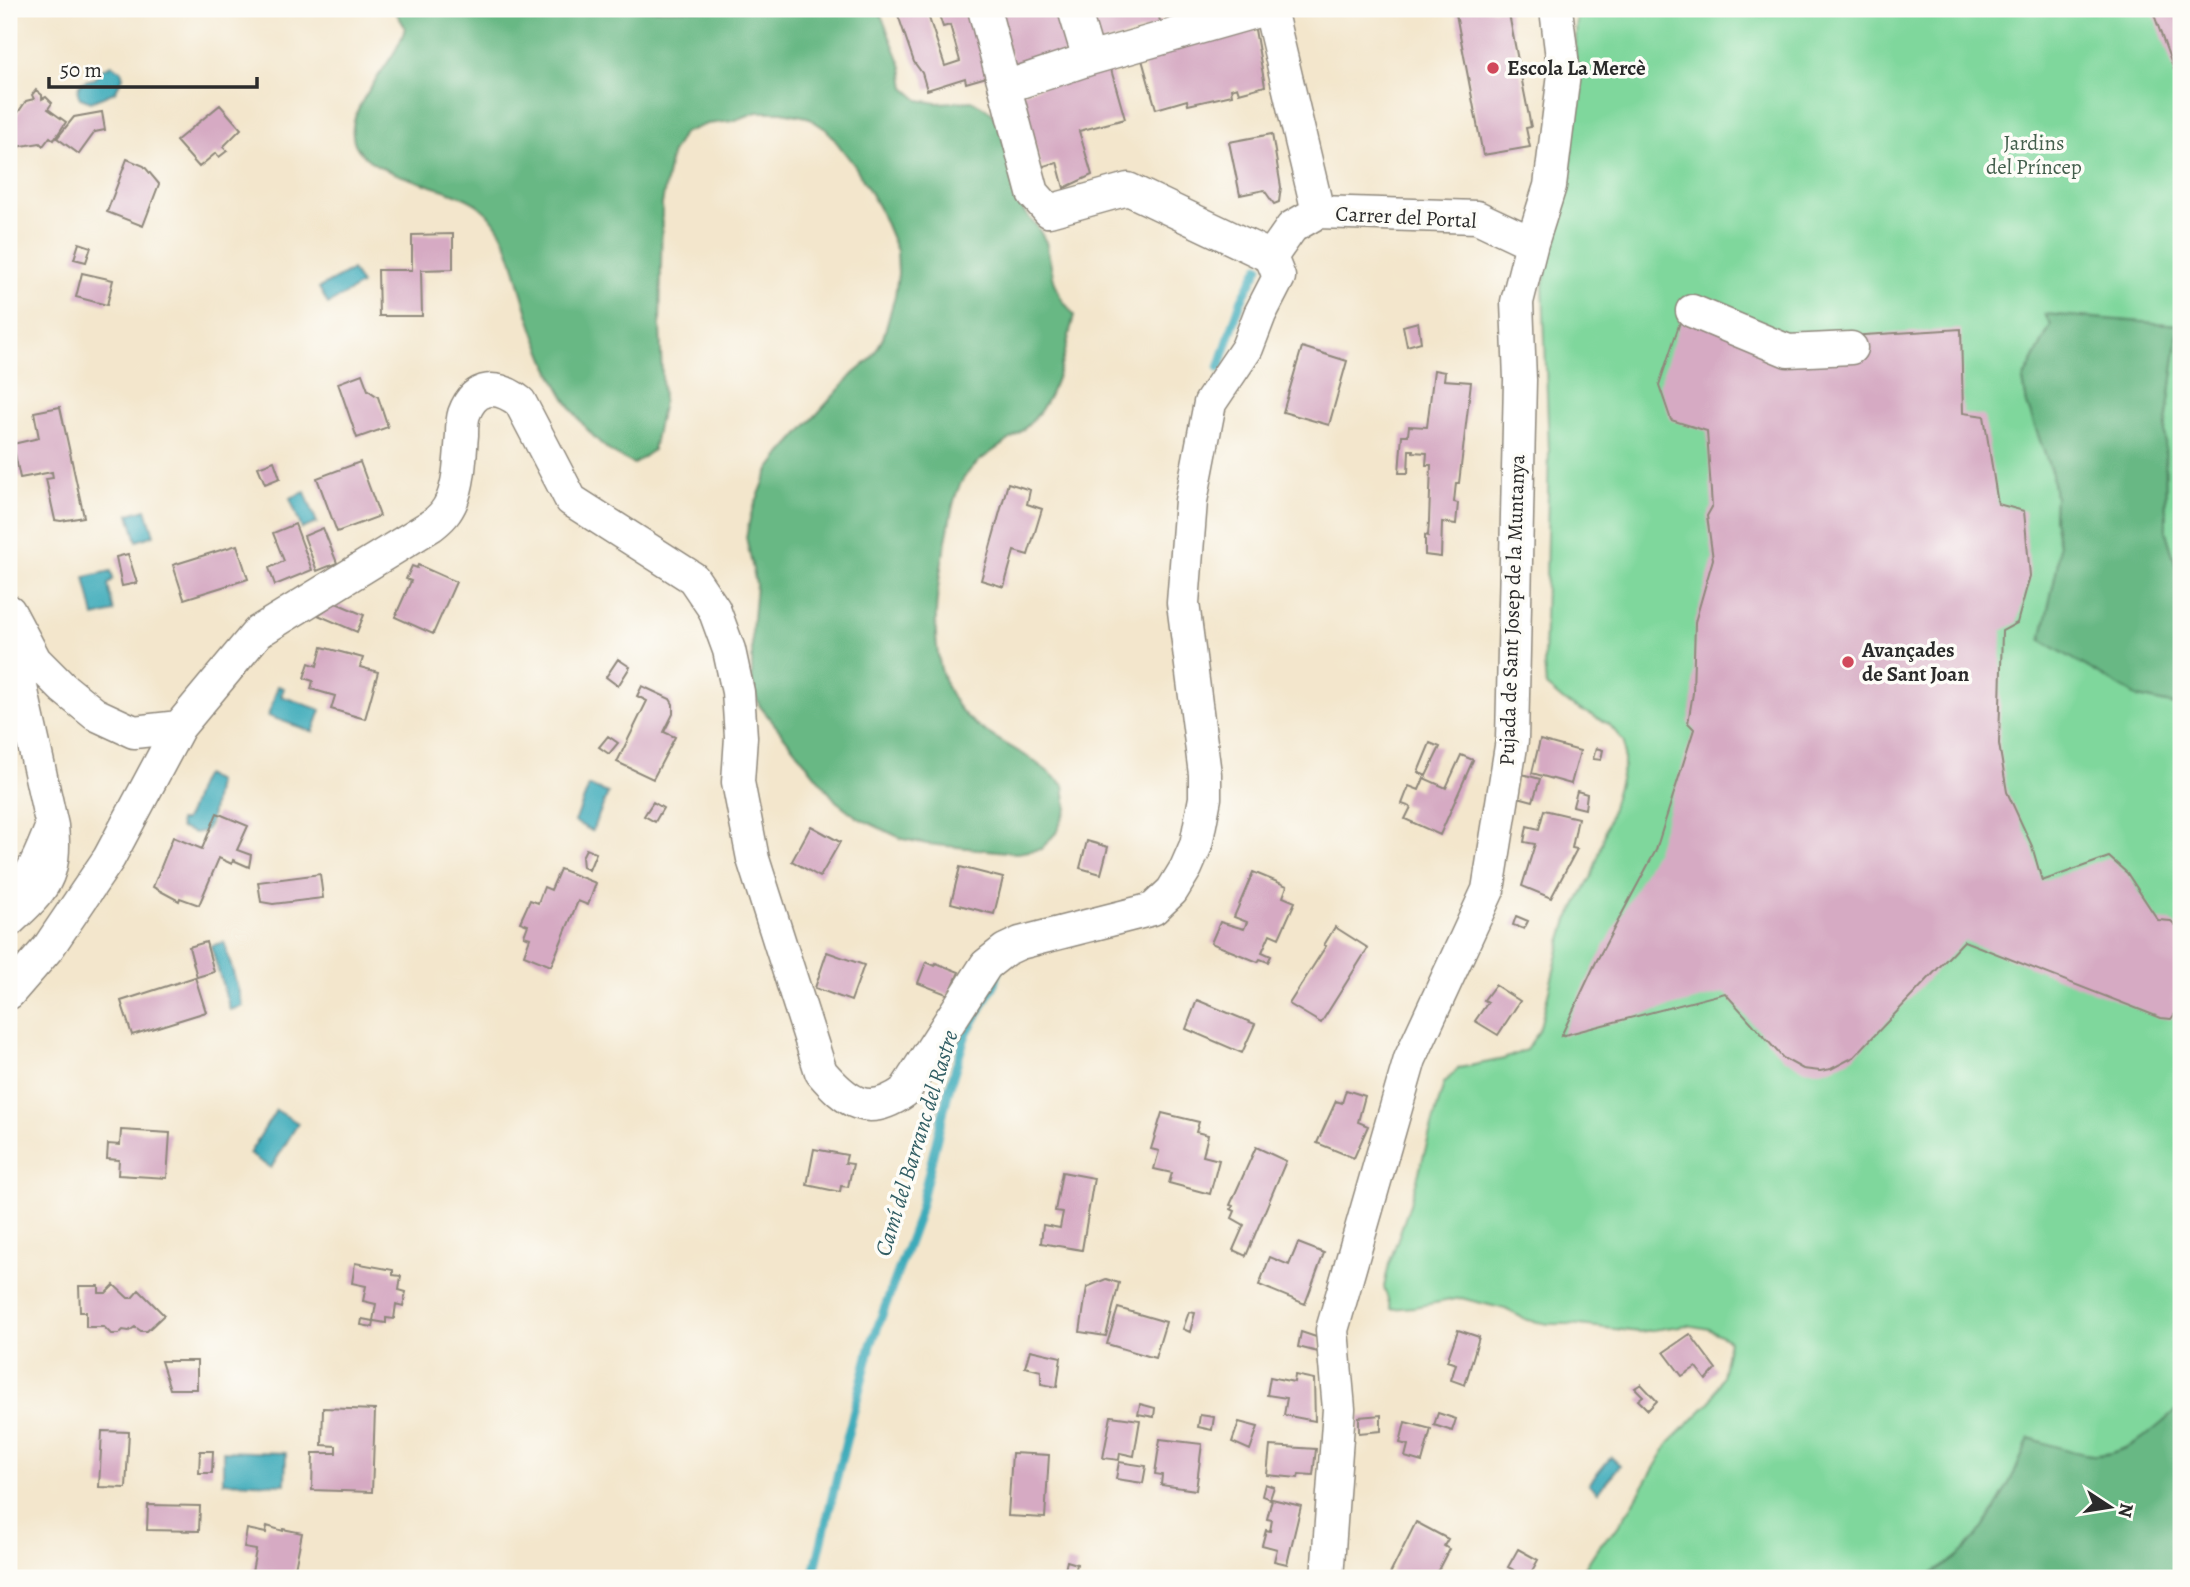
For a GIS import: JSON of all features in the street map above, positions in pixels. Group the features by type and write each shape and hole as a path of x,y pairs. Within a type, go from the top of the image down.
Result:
{"street":[{"path":"9,993 48,948 109,858 179,727 258,632 432,525 445,514 453,498 458,471 463,415 474,397 488,389 506,392 520,402 571,500 693,578 714,609 729,650 738,692 741,737 738,782 753,859 821,1072 850,1100 868,1105 887,1103 904,1092 986,965 995,957 1020,943 1153,909 1172,891 1186,869 1196,845 1202,821 1205,774 1183,603 1191,501 1210,402 1247,348 1260,314 1279,277 1271,257 1128,189 1049,211 1033,193 984,9"},
{"path":"1074,9 1088,59"},
{"path":"1005,87 1088,59 1173,21 1265,9"},
{"path":"1270,9 1318,212 1292,227 1271,257"},
{"name":"Pujada de Sant Josep de la Muntanya","path":"1327,1578 1339,1409 1332,1330 1410,1059 1488,890 1512,740 1520,380 1517,302 1550,186 1564,74 1556,9"},
{"name":"Carrer del Portal","path":"1318,212 1477,217 1532,243"},
{"path":"1692,311 1788,351 1851,348"},
{"path":"9,611 35,660 95,714 134,732 179,727"},
{"path":"9,630 52,826 54,850 51,870 44,884 9,921"},
{"path":"9,898 32,874 52,826"},
{"path":"9,965 48,948"}],"green space":[{"path":"394,9 879,10 902,67 905,88 919,100 937,103 973,101 991,112 1000,129 1023,211 1037,226 1046,242 1054,280 1061,298 1074,315 1058,376 1044,405 1024,429 972,468 959,487 952,509 940,577 937,650 951,695 964,714 984,731 1038,764 1064,785 1067,809 1056,833 1041,849 1017,853 927,844 903,839 858,818 836,801 759,705 752,682 752,630 756,584 746,537 751,514 769,470 782,453 853,374 871,359 883,338 895,296 897,251 879,208 855,166 827,130 807,117 782,112 757,112 733,121 707,124 683,133 671,155 662,204 660,327 663,402 653,450 634,464 610,451 594,436 566,399 535,333 507,244 488,214 466,198 375,164 362,154 354,141 356,113 393,55 405,27"},
{"name":"Jardins del Príncep","path":"1577,9 2181,9 2181,582 2166,532 2165,432 2179,325 2045,315 2051,325 2023,380 2027,404 2052,474 2054,519 2059,545 2057,568 2138,697 2181,706 2181,1406 2141,1439 2105,1454 2076,1452 2029,1438 2009,1483 1980,1531 1956,1558 1924,1578 1578,1578 1599,1546 1616,1529 1631,1507 1669,1443 1711,1401 1722,1377 1729,1340 1709,1329 1687,1325 1639,1332 1549,1324 1527,1320 1505,1309 1461,1298 1391,1309 1384,1287 1444,1083 1459,1068 1504,1059 1526,1050 1539,1031 1568,920 1591,878 1624,765 1624,742 1609,724 1565,702 1546,686 1544,663 1549,451 1543,285 1571,163"},
{"path":"2045,314 2179,325 2165,432 2166,532 2181,582 2181,706 2138,697 2041,640 2057,568 2059,544 2054,519 2052,474 2027,404 2023,380 2051,325"},
{"path":"2181,1406 2181,1578 1924,1578 1956,1558 1980,1531 2009,1483 2029,1438 2076,1452 2105,1454 2141,1439"}],"water":[{"path":"112,65 121,70 123,77 115,92 91,102 80,98 80,84 94,79 102,69"},
{"path":"352,270 361,285 328,304 319,288"},
{"path":"305,492 317,523 302,529 290,498"},
{"path":"146,509 154,535 137,541 129,514"},
{"path":"111,571 113,579 108,585 114,612 94,617 85,577"},
{"path":"278,686 284,688 281,696 321,710 313,732 268,716"},
{"path":"204,775 217,782 210,824 205,831 195,833 180,828 179,821 184,821 187,817"},
{"path":"589,786 608,793 592,831 575,822"},
{"path":"224,942 243,1006 230,1010 211,946"},
{"path":"276,1110 298,1123 271,1168 249,1154"},
{"path":"223,1451 286,1453 285,1484 223,1482"},
{"path":"1611,1457 1620,1465 1598,1492 1589,1484"}],"building":[{"path":"896,9 926,9 945,66 960,61 950,25 943,27 937,9 970,9 990,76 966,83 965,78 927,90 922,73 914,62"},
{"path":"996,9 1064,9 1076,50 1014,68"},
{"path":"1088,9 1157,9 1161,25 1099,44"},
{"path":"1182,9 1215,9 1184,18"},
{"name":"Escola La Mercè","path":"1455,9 1508,9 1531,127 1526,128 1530,147 1483,155"},
{"path":"2152,9 2181,9 2179,84"},
{"path":"1254,24 1265,86 1239,93 1237,87 1231,89 1232,95 1188,105 1187,100 1156,109 1141,56"},
{"path":"11,45 13,71 9,71"},
{"path":"1110,66 1125,119 1079,131 1092,175 1064,188 1057,162 1041,167 1020,93"},
{"path":"36,90 42,95 42,99 46,97 52,103 48,109 66,122 54,140 50,137 43,146 40,143 9,148 9,109 11,115 17,114 26,101 34,99 32,95"},
{"path":"220,105 241,129 223,147 227,151 219,157 216,153 199,167 176,141"},
{"path":"102,112 105,130 95,132 79,154 57,138 74,117"},
{"path":"1272,134 1281,187 1279,202 1274,204 1264,190 1240,195 1229,142"},
{"path":"127,159 144,166 159,184 143,226 107,212"},
{"path":"453,234 453,269 421,270 422,316 379,316 378,270 412,270 412,235"},
{"path":"79,243 91,247 86,262 74,259"},
{"path":"82,273 113,280 107,305 76,297"},
{"name":"Avançades de Sant Joan","path":"1687,301 1783,340 1961,329 1963,413 1984,416 1998,504 2024,511 2030,576 2017,623 2002,631 1999,744 2007,792 2032,846 2042,881 2109,857 2127,873 2158,920 2171,921 2181,930 2181,1006 2171,1019 2161,1018 1964,941 1854,1057 1831,1069 1803,1069 1783,1058 1725,993 1561,1036 1596,962 1656,850 1694,729 1688,723 1693,693 1695,622 1713,559 1707,516 1712,507 1707,431 1671,420 1659,385"},
{"path":"1418,322 1421,342 1407,346 1403,326"},
{"path":"1302,347 1347,361 1329,425 1283,412"},
{"path":"1434,370 1445,372 1444,380 1471,382 1459,483 1456,483 1456,524 1442,522 1441,557 1425,555 1431,465 1426,465 1427,453 1409,450 1408,473 1399,473 1402,435 1408,435 1409,426 1427,427"},
{"path":"362,374 368,390 378,397 388,427 357,438 338,383"},
{"path":"60,407 84,517 61,521 55,520 46,479 53,478 52,472 20,478 13,444 39,438 34,412"},
{"path":"274,461 280,478 265,484 258,467"},
{"path":"360,462 380,516 337,532 317,478"},
{"path":"1008,483 1030,490 1027,504 1042,509 1028,555 1014,551 1004,587 981,580"},
{"path":"295,524 312,570 275,585 269,568 284,561 273,533"},
{"path":"323,528 337,563 317,571 304,536"},
{"path":"237,545 248,579 184,599 173,565"},
{"path":"128,554 137,583 122,586 116,557"},
{"path":"418,565 456,582 433,634 395,617 411,581 406,579 412,566 417,568"},
{"path":"336,603 364,615 357,632 318,615"},
{"path":"322,647 363,658 360,667 378,672 365,719 331,709 335,696 311,689 313,681 304,678 309,663 317,666"},
{"path":"618,659 630,667 618,686 606,677"},
{"path":"642,686 670,699 673,704 673,714 664,732 675,737 653,779 617,762 647,701 637,696"},
{"path":"608,736 618,743 609,754 599,747"},
{"path":"1540,740 1580,751 1571,784 1532,773"},
{"path":"1430,743 1440,747 1426,776 1418,772"},
{"path":"1596,748 1603,750 1601,760 1593,759"},
{"path":"1461,755 1473,760 1440,835 1405,819 1411,807 1402,804 1409,786 1419,790 1424,778 1446,788"},
{"path":"1522,774 1540,779 1533,801 1518,797"},
{"path":"1577,791 1587,794 1585,809 1573,806"},
{"path":"653,802 663,808 655,822 644,816"},
{"path":"1544,810 1578,818 1572,848 1577,849 1551,898 1522,886 1535,844 1524,842 1527,826 1539,829"},
{"path":"217,813 248,826 237,850 251,855 249,867 233,860 232,864 219,858 199,905 180,898 179,901 153,887 173,837 202,849"},
{"path":"811,826 840,842 820,877 792,861"},
{"path":"1087,841 1108,847 1101,874 1080,868"},
{"path":"586,849 596,853 589,870 583,867 582,857"},
{"path":"960,867 1003,878 994,914 951,903"},
{"path":"560,869 596,883 588,905 578,901 551,966 524,955 530,938 524,936 528,925 520,922 530,900 538,903 544,887 551,890"},
{"path":"1253,872 1287,886 1283,897 1295,902 1279,938 1270,934 1262,952 1271,956 1268,962 1260,959 1258,962 1211,943 1220,922 1244,929 1247,922 1234,917"},
{"path":"320,874 323,898 273,904 261,902 258,882"},
{"path":"1516,916 1528,921 1524,929 1513,925"},
{"path":"1335,927 1368,948 1321,1023 1289,1004"},
{"path":"206,942 214,972 197,977 189,947"},
{"path":"827,952 864,965 851,1001 815,988"},
{"path":"926,962 959,972 949,995 918,983"},
{"path":"195,977 206,1012 132,1035 121,1001"},
{"path":"1495,985 1520,1001 1498,1035 1475,1021 1488,1002 1484,1000"},
{"path":"1197,1000 1255,1024 1242,1053 1186,1029"},
{"path":"1346,1090 1365,1096 1358,1122 1368,1126 1354,1158 1317,1143 1336,1101 1342,1103"},
{"path":"1162,1113 1199,1122 1196,1132 1208,1135 1203,1156 1219,1160 1210,1194 1169,1183 1172,1173 1154,1169 1159,1151 1151,1149"},
{"path":"121,1130 170,1133 167,1178 118,1175 119,1160 107,1159 108,1144 120,1145"},
{"path":"1256,1147 1286,1161 1246,1256 1233,1250 1244,1225 1232,1218 1235,1211 1230,1205"},
{"path":"814,1149 847,1155 845,1163 853,1164 848,1187 841,1186 840,1192 807,1185"},
{"path":"1062,1172 1094,1178 1082,1250 1041,1243 1043,1225 1060,1228 1063,1212 1055,1211"},
{"path":"1298,1243 1324,1253 1305,1304 1259,1285 1270,1257 1289,1265"},
{"path":"355,1263 393,1270 393,1275 401,1276 399,1290 406,1292 403,1306 396,1304 394,1319 386,1318 386,1323 374,1321 373,1327 361,1325 362,1319 373,1321 376,1304 363,1301 366,1286 352,1283"},
{"path":"1106,1279 1119,1283 1106,1336 1080,1332 1087,1287"},
{"path":"114,1285 128,1298 132,1298 139,1290 164,1315 147,1331 135,1327 119,1334 111,1334 104,1327 86,1327 86,1312 80,1312 79,1286 99,1286 99,1293 106,1293"},
{"path":"1118,1308 1166,1322 1155,1358 1107,1344"},
{"path":"1189,1312 1195,1313 1190,1332 1183,1329"},
{"path":"1458,1330 1479,1337 1465,1385 1451,1380 1456,1364 1447,1361"},
{"path":"1301,1332 1319,1338 1318,1352 1298,1347"},
{"path":"1690,1334 1716,1369 1706,1380 1696,1367 1682,1376 1664,1352"},
{"path":"1030,1350 1061,1357 1057,1387 1041,1384 1041,1371 1025,1367"},
{"path":"161,1361 197,1361 197,1389 170,1389"},
{"path":"1295,1375 1314,1379 1315,1421 1284,1415 1287,1398 1267,1395 1270,1377 1294,1382"},
{"path":"1641,1384 1657,1401 1648,1410 1638,1400 1643,1396 1635,1388"},
{"path":"1140,1404 1155,1408 1154,1417 1138,1414"},
{"path":"323,1408 375,1410 372,1492 312,1490 313,1453 336,1453 336,1446 322,1445"},
{"path":"1438,1413 1456,1419 1452,1431 1434,1425"},
{"path":"1200,1415 1214,1417 1212,1430 1198,1427"},
{"path":"1381,1415 1381,1431 1359,1433 1359,1417"},
{"path":"1111,1416 1140,1420 1134,1456 1120,1453 1119,1460 1103,1458"},
{"path":"1239,1422 1258,1427 1250,1450 1232,1442"},
{"path":"1405,1422 1431,1429 1422,1462 1405,1457 1408,1445 1400,1443"},
{"path":"102,1431 129,1432 126,1488 99,1487"},
{"path":"1160,1439 1202,1444 1196,1490 1161,1485 1162,1475 1155,1474"},
{"path":"1270,1446 1316,1449 1313,1475 1299,1474 1298,1478 1267,1475"},
{"path":"200,1451 213,1451 212,1473 199,1473"},
{"path":"1012,1453 1049,1455 1045,1518 1008,1516"},
{"path":"1119,1462 1146,1466 1143,1483 1116,1479"},
{"path":"1265,1484 1274,1487 1270,1499 1262,1496"},
{"path":"1272,1499 1301,1506 1287,1564 1274,1561 1277,1549 1262,1545 1266,1530 1270,1531 1272,1520 1267,1519"},
{"path":"148,1505 200,1506 199,1531 147,1530"},
{"path":"1416,1522 1448,1539 1444,1546 1449,1549 1434,1578 1392,1578 1390,1574"},
{"path":"267,1526 302,1533 293,1578 251,1578 256,1550 244,1548 247,1529 266,1533"},
{"path":"1518,1549 1538,1560 1528,1578 1508,1567"},
{"path":"1067,1561 1077,1564 1074,1578 1063,1578"}],"waterway":[{"name":"Camí del Barranc del Rastre","path":"1219,368 1241,301 1259,267"},
{"name":"Camí del Barranc del Rastre","path":"813,1578 871,1345 917,1220 949,1089 966,1034 995,983 999,969"}],"place":[{"name":"Escola La Mercè","path":"1493,68"},
{"name":"Avançades de Sant Joan","path":"1848,662"}]}
